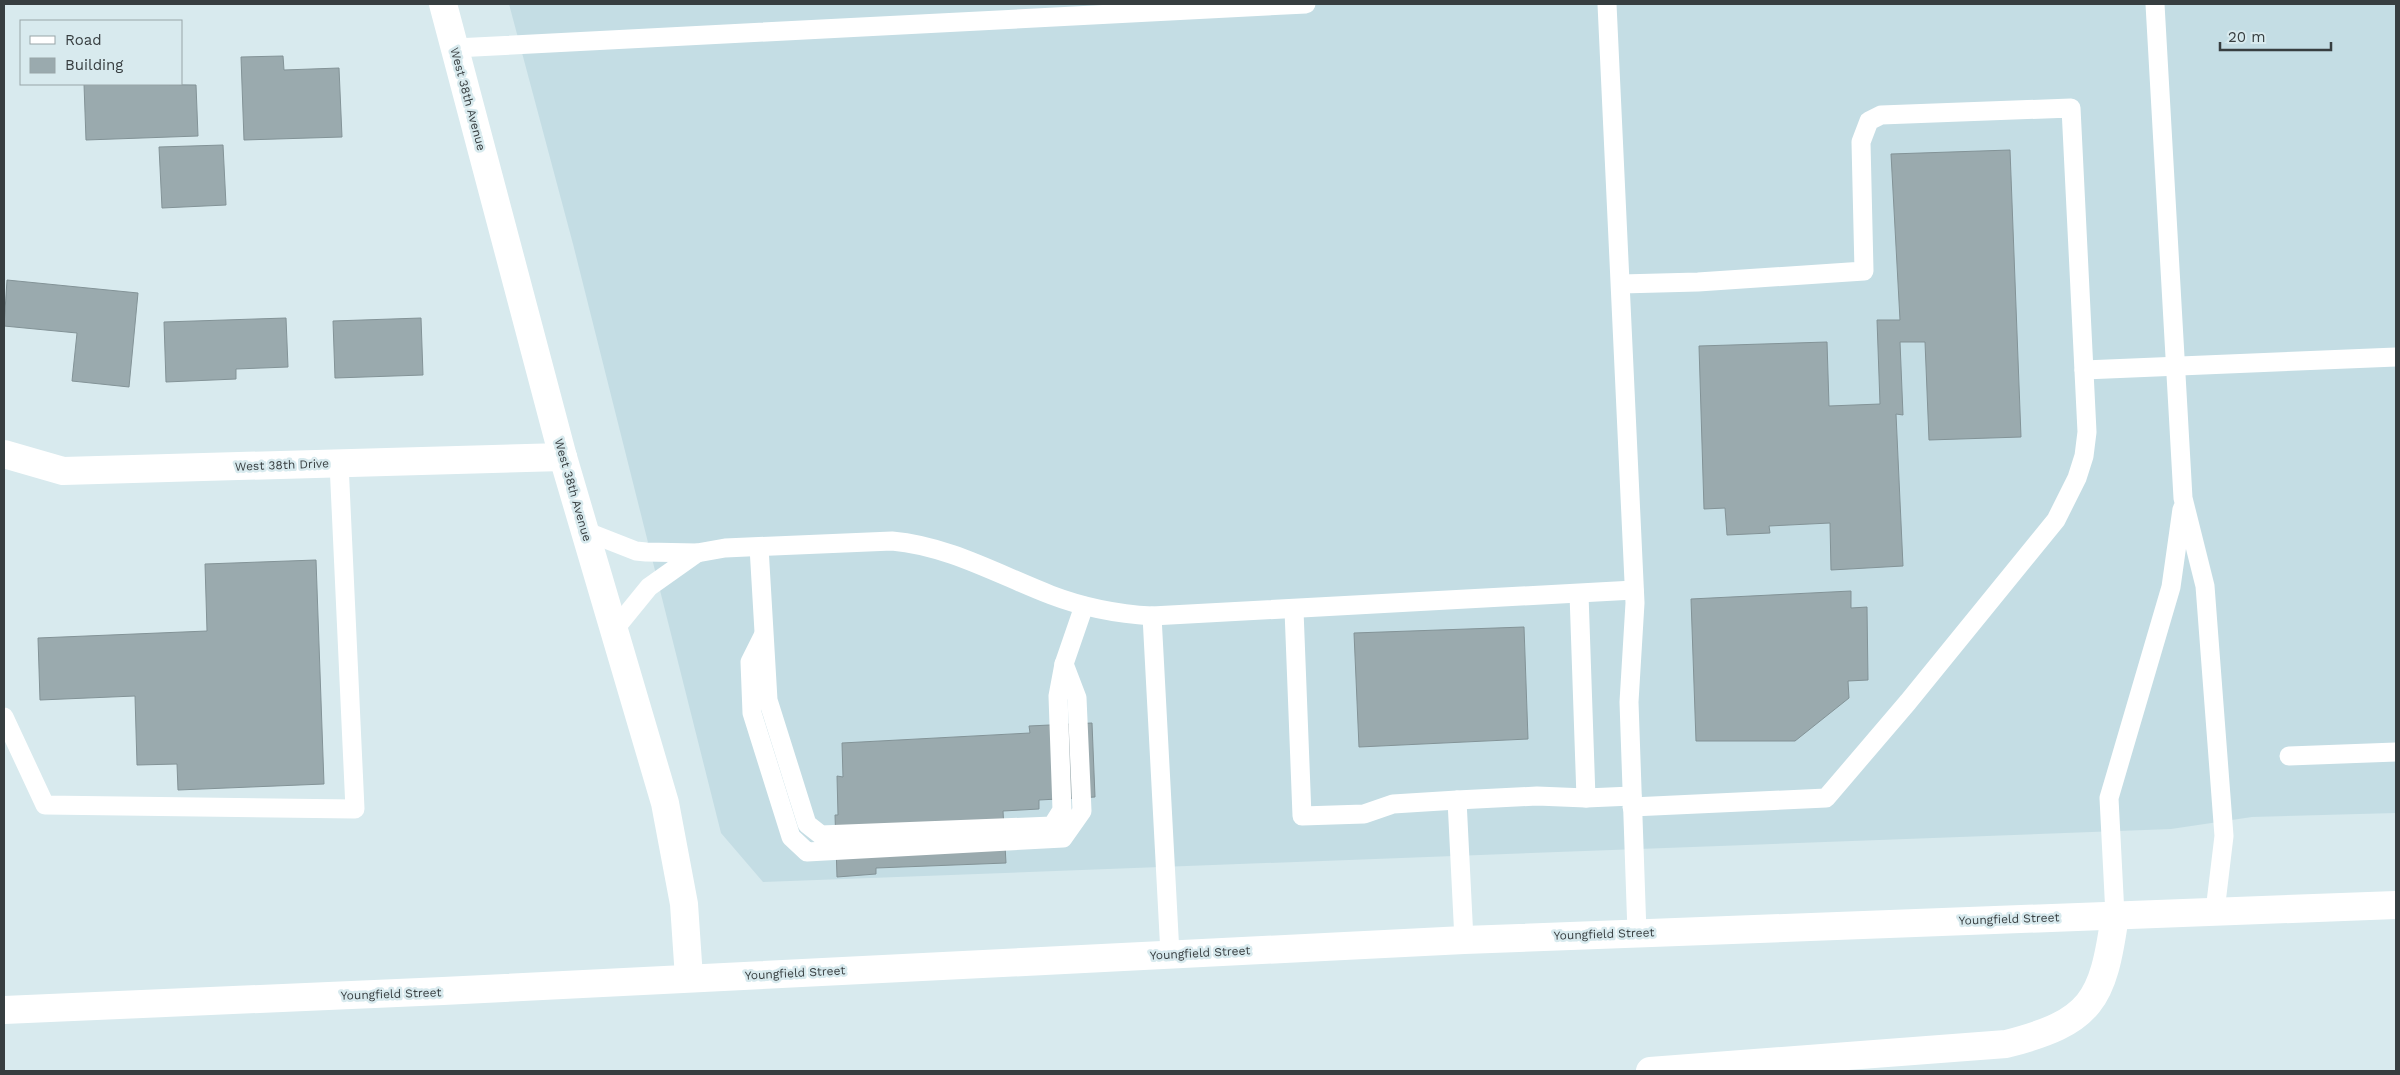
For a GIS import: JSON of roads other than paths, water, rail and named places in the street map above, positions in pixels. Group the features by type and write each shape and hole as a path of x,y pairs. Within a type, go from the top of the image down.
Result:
{"main road":[{"name":"West 38th Avenue","path":"443,4 564,457 665,803 681,886 690,978"},
{"name":"West 38th Drive","path":"4,454 62,471 564,457"},
{"name":"Youngfield Street","path":"4,1010 443,991 1464,940 2215,911 2396,906"},
{"path":"1650,1071 2006,1044 2033,1037 2059,1028 2081,1014 2096,992 2101,984 2110,948 2114,915"}],"lane":[{"path":"455,48 1306,4"},
{"path":"1607,4 1634,590 1629,702 1636,933"},
{"path":"2114,915 2109,798 2172,587 2183,498 2155,4"},
{"path":"1294,610 1302,816 1364,814 1393,804 1537,796 1632,802 1826,798 1908,702 2056,520 2077,478 2084,456 2087,432 2071,108 1881,115 1869,122 1862,142 1864,271 1698,282 1621,284"},
{"path":"2084,370 2396,357"},
{"path":"4,717 45,805 355,809 339,463"},
{"path":"2183,498 2205,586 2208,615 2224,836 2215,911"},
{"path":"585,531 636,551 697,553 725,548 892,541 919,543 997,571 1050,595 1084,606 1119,614 1152,616 1294,610 1634,590"},
{"path":"759,547 764,634 750,662 752,713 791,836 807,852 1063,838 1082,811 1077,698 1064,664 1084,606"},
{"path":"614,630 649,587 697,553"},
{"path":"1579,594 1586,798"},
{"path":"1152,616 1170,954"},
{"path":"2289,756 2396,752"},
{"path":"1457,800 1464,940"}]}
